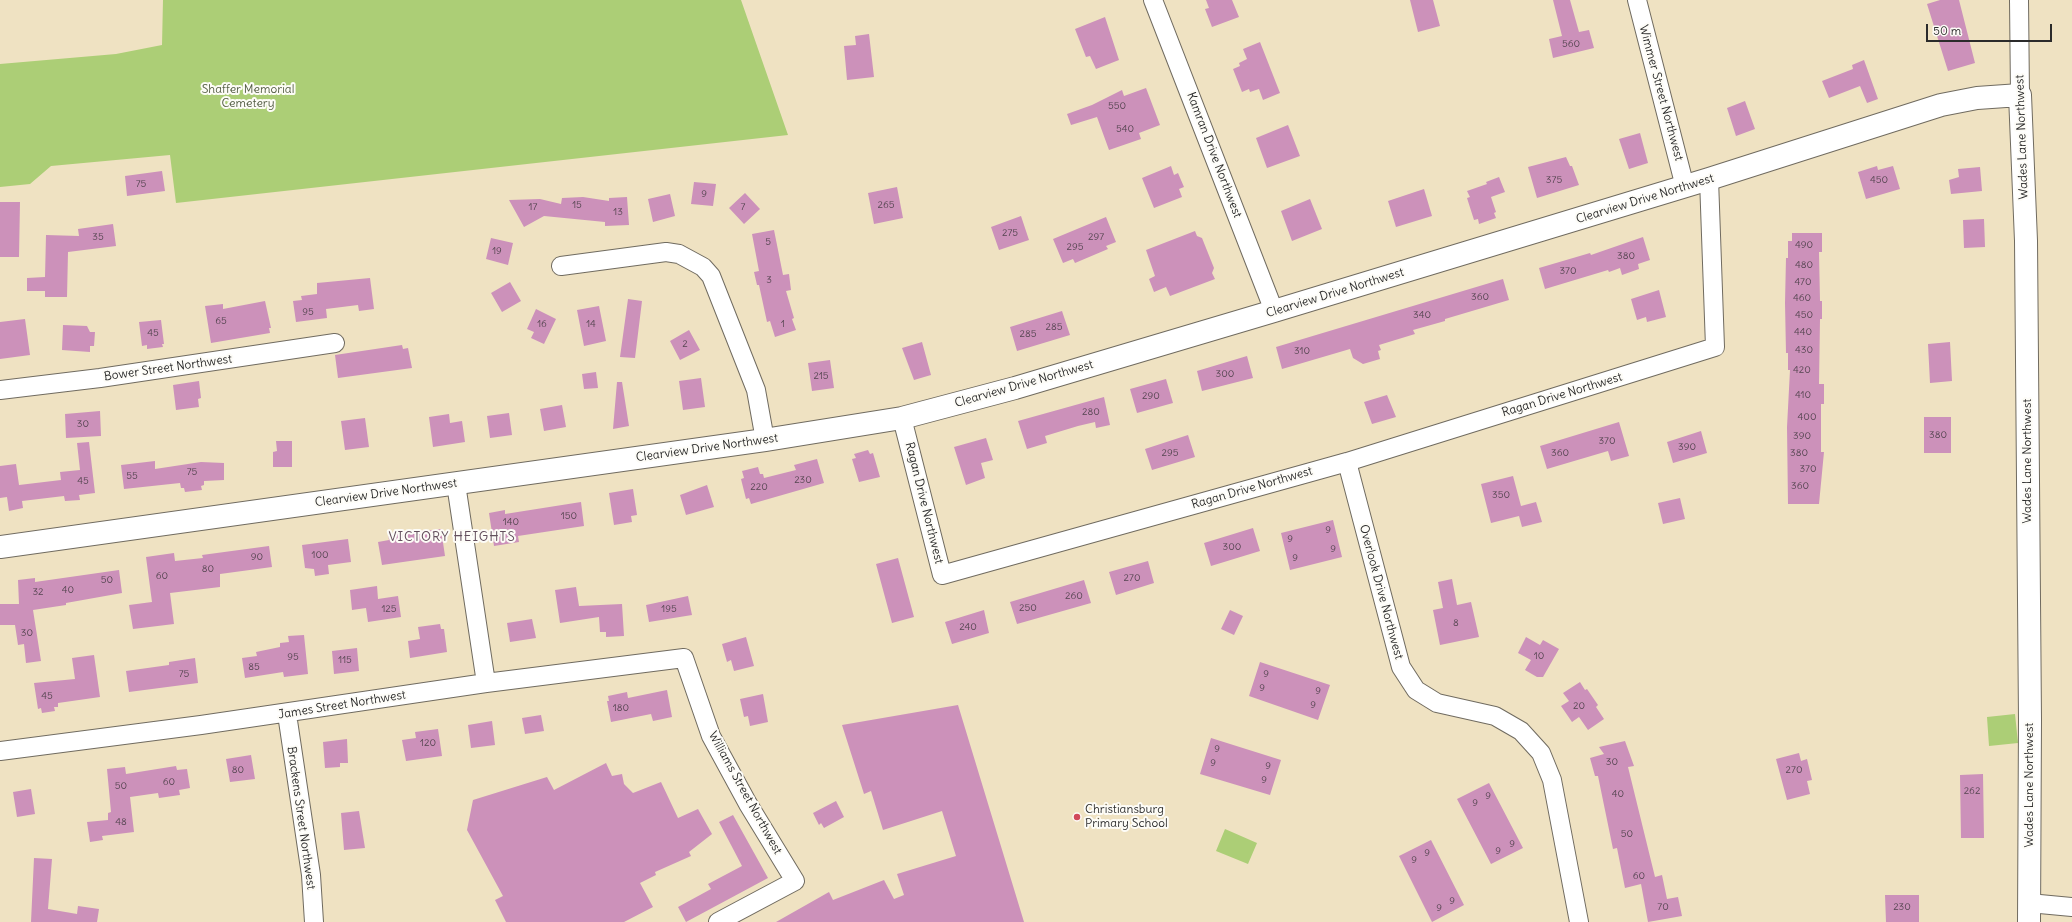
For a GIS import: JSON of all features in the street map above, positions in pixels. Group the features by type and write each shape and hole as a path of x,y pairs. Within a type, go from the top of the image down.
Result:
{"street":[{"name":"Kamran Drive Northwest","path":"1153,0 1274,311"},
{"name":"Wimmer Street Northwest","path":"1637,0 1686,186"},
{"name":"Wades Lane Northwest","path":"2019,0 2020,95 2026,249 2030,712 2029,913"},
{"name":"Clearview Drive Northwest","path":"0,547 766,440 902,418 1015,388 1274,311 1709,179 1941,105 1977,98 2020,95"},
{"name":"Ragan Drive Northwest","path":"902,418 942,575 1346,462 1715,347 1709,179"},
{"path":"561,266 666,252 679,254 703,267 711,276 756,390 766,440"},
{"name":"Bower Street Northwest","path":"0,390 335,343"},
{"name":"Overlook Drive Northwest","path":"1346,462 1401,667 1416,690 1437,703 1495,716 1521,731 1540,753 1552,780 1580,922"},
{"path":"456,484 486,684"},
{"name":"James Street Northwest","path":"0,751 287,714 486,684 684,658"},
{"name":"Williams Street Northwest","path":"684,658 711,736 748,804 795,881 718,922"},
{"name":"Brackens Street Northwest","path":"287,714 310,875 314,922"},
{"path":"2029,913 2072,906"}],"green space":[{"name":"Shaffer Memorial Cemetery","path":"163,0 741,0 788,135 176,203 170,155 51,166 30,184 0,187 0,64 116,54 162,45"},
{"path":"2015,714 2018,743 1989,746 1987,717"},
{"path":"1225,829 1257,843 1248,864 1216,851"}],"building":[{"path":"1206,0 1232,0 1239,17 1212,27 1205,9 1209,8"},
{"path":"1410,0 1433,0 1440,26 1418,32"},
{"path":"1553,0 1570,0 1579,32 1589,30 1594,48 1553,58 1549,39 1562,36"},
{"path":"1940,0 1959,0 1975,63 1948,71 1927,4"},
{"path":"1105,17 1119,60 1096,69 1090,56 1086,57 1075,29"},
{"path":"869,34 874,77 847,80 844,46 856,45 855,36"},
{"path":"1260,42 1280,93 1263,100 1259,89 1250,92 1249,89 1242,92 1233,69 1240,66 1239,63 1247,59 1243,49"},
{"path":"1864,60 1878,99 1867,103 1860,86 1829,98 1822,81 1853,69 1852,65"},
{"path":"1146,88 1160,125 1139,133 1141,139 1109,150 1097,117 1071,125 1067,114 1092,105 1122,90 1124,96"},
{"path":"1745,101 1755,129 1736,136 1727,108"},
{"path":"1288,125 1300,156 1267,168 1256,138"},
{"path":"1640,133 1648,163 1629,169 1619,139"},
{"path":"1566,157 1570,166 1572,166 1579,185 1537,198 1528,167"},
{"path":"1171,166 1174,175 1178,173 1184,187 1179,189 1182,197 1154,208 1142,178"},
{"path":"1877,166 1878,170 1893,166 1900,189 1866,199 1858,172"},
{"path":"1980,167 1982,191 1951,194 1949,180 1959,177 1958,169"},
{"path":"162,171 165,191 127,196 125,176"},
{"path":"1499,177 1505,192 1491,197 1496,212 1494,213 1496,218 1479,224 1478,219 1474,220 1467,198 1470,197 1467,191 1487,184 1486,182"},
{"path":"694,182 716,184 713,206 691,204"},
{"path":"897,187 903,218 874,224 868,193"},
{"path":"1424,189 1432,216 1396,227 1388,201"},
{"path":"745,193 760,209 744,224 729,208"},
{"path":"670,194 675,216 653,222 648,199"},
{"path":"583,197 609,201 609,198 627,197 629,225 605,226 605,222 544,216 524,227 509,200 540,199 561,204 562,198"},
{"path":"1310,199 1322,229 1292,241 1281,211"},
{"path":"0,202 20,202 19,257 0,257"},
{"path":"1021,216 1029,240 999,250 991,227"},
{"path":"1106,217 1116,242 1106,246 1108,249 1075,263 1073,259 1063,263 1053,239"},
{"path":"1984,219 1985,247 1964,248 1963,220"},
{"path":"113,224 116,246 68,252 67,297 45,297 45,291 27,291 27,278 45,277 46,235 79,236 78,229"},
{"path":"774,230 783,275 789,274 791,290 786,291 796,330 775,337 770,321 767,322 759,285 757,285 754,272 759,271 752,234"},
{"path":"1195,231 1197,236 1202,238 1214,268 1212,273 1215,279 1170,296 1166,287 1154,292 1149,279 1155,276 1146,250"},
{"path":"1792,233 1822,233 1822,252 1819,252 1822,319 1820,319 1819,384 1824,384 1824,404 1821,404 1821,452 1824,452 1819,504 1788,504 1787,427 1790,370 1788,370 1788,353 1786,353 1785,303 1786,258 1788,258 1788,241 1792,241"},
{"path":"1643,237 1650,260 1638,264 1639,269 1622,275 1620,268 1609,272 1608,270 1545,289 1539,268 1590,253 1591,255"},
{"path":"491,238 513,243 508,265 486,259"},
{"path":"370,278 374,309 359,311 358,305 326,309 327,318 296,322 293,301 302,300 301,296 317,294 317,283"},
{"path":"1503,279 1509,300 1413,330 1415,334 1379,345 1381,350 1378,351 1380,359 1363,364 1353,358 1350,349 1282,369 1276,347"},
{"path":"510,282 521,301 502,312 491,293"},
{"path":"1659,290 1666,317 1647,322 1646,317 1637,320 1631,299"},
{"path":"628,299 642,301 635,358 620,357"},
{"path":"265,301 271,328 269,328 270,333 211,343 205,306 223,304 223,309"},
{"path":"599,306 606,341 584,346 577,310"},
{"path":"536,309 556,319 544,344 531,338 534,332 527,329"},
{"path":"1062,311 1070,335 1017,351 1010,327"},
{"path":"25,319 30,355 0,359 0,322"},
{"path":"161,320 164,344 162,344 163,347 147,349 147,345 142,346 139,322"},
{"path":"63,325 87,326 90,332 95,332 94,346 90,346 90,352 62,350"},
{"path":"689,330 700,350 680,360 670,341"},
{"path":"922,342 931,375 914,380 902,348"},
{"path":"1950,342 1952,381 1930,383 1928,344"},
{"path":"402,345 403,349 408,348 412,368 338,378 335,355"},
{"path":"1247,356 1253,378 1202,391 1197,371"},
{"path":"830,360 834,388 812,391 808,363"},
{"path":"596,372 598,388 584,389 582,374"},
{"path":"701,378 705,407 683,410 679,381"},
{"path":"1166,379 1173,403 1137,413 1130,389"},
{"path":"199,381 201,398 198,399 199,407 176,410 173,385"},
{"path":"617,382 622,382 629,426 613,429"},
{"path":"1387,395 1396,417 1372,424 1364,402"},
{"path":"1104,397 1110,425 1096,428 1095,422 1078,426 1045,436 1047,443 1027,449 1018,421"},
{"path":"562,405 566,427 544,431 540,409"},
{"path":"100,411 101,436 66,438 65,414"},
{"path":"509,413 512,435 490,438 487,416"},
{"path":"449,414 450,423 462,421 465,442 433,447 429,417"},
{"path":"1924,417 1951,417 1951,453 1924,453"},
{"path":"365,418 369,447 345,450 341,421"},
{"path":"1619,422 1629,456 1611,461 1608,451 1547,469 1540,446"},
{"path":"1701,431 1707,453 1673,463 1667,442"},
{"path":"1188,435 1195,457 1152,470 1145,449"},
{"path":"986,438 993,460 981,463 985,478 966,485 954,447"},
{"path":"276,441 292,441 292,467 273,467 273,452 277,451"},
{"path":"89,442 95,493 79,495 80,500 65,501 64,496 22,501 23,508 9,511 7,497 0,498 0,466 16,464 19,485 61,480 60,472 80,470 77,443"},
{"path":"868,450 870,454 873,453 880,477 859,482 852,459 856,458 854,454"},
{"path":"817,459 824,483 751,504 749,498 746,499 741,479 744,478 742,471 758,467 760,474 763,474 764,478 796,470 794,465"},
{"path":"155,461 155,469 201,462 224,463 224,480 204,481 204,485 201,486 202,490 185,492 184,488 181,488 180,483 124,489 121,465"},
{"path":"1513,476 1521,506 1536,502 1542,522 1522,527 1519,516 1491,523 1481,484"},
{"path":"707,485 714,507 686,515 680,495"},
{"path":"633,489 637,515 631,516 632,522 614,525 609,493"},
{"path":"1680,498 1685,519 1663,524 1658,503"},
{"path":"581,502 584,526 518,536 519,542 494,546 489,513 505,510 505,514"},
{"path":"1333,520 1342,557 1290,570 1281,533"},
{"path":"1253,528 1260,551 1211,566 1204,543"},
{"path":"441,529 445,556 382,565 378,542 389,540 388,534 407,531 407,533"},
{"path":"348,539 351,562 328,565 329,574 315,576 314,569 305,568 302,545"},
{"path":"269,546 272,567 220,574 220,587 170,593 174,624 133,629 129,605 152,602 146,557 174,553 175,561 203,558 202,555"},
{"path":"898,558 914,617 892,623 876,564"},
{"path":"1148,561 1154,583 1116,595 1109,572"},
{"path":"119,570 122,593 66,603 66,605 33,610 41,661 26,663 24,644 18,645 15,625 0,625 0,604 19,604 18,580 35,578 35,582"},
{"path":"1452,579 1457,605 1471,602 1479,637 1440,645 1433,610 1443,608 1438,582"},
{"path":"1084,580 1091,603 1017,624 1010,602"},
{"path":"377,586 378,599 398,596 401,617 368,622 366,608 352,610 350,590"},
{"path":"576,587 579,606 622,604 624,636 606,637 606,632 600,632 599,617 560,623 555,590"},
{"path":"688,596 692,615 649,622 646,605"},
{"path":"984,610 989,633 952,644 945,622"},
{"path":"1230,610 1243,616 1234,635 1221,629"},
{"path":"532,619 536,638 510,642 507,623"},
{"path":"440,624 441,629 444,629 447,652 410,658 408,641 420,639 418,627"},
{"path":"304,635 308,674 284,677 283,672 245,678 242,658 257,656 256,652 280,647 280,643 289,642 288,636"},
{"path":"746,637 754,666 734,671 731,660 727,662 722,644"},
{"path":"1526,637 1540,645 1543,640 1559,649 1543,677 1537,677 1525,670 1531,660 1518,653"},
{"path":"357,648 359,671 334,674 332,651"},
{"path":"94,655 100,697 58,703 58,707 54,707 55,711 42,713 41,708 38,709 34,683 75,679 72,658"},
{"path":"195,658 198,683 129,692 126,671 169,665 169,662"},
{"path":"1260,662 1330,685 1318,720 1249,696"},
{"path":"1580,682 1598,705 1596,707 1604,719 1588,730 1579,717 1572,722 1561,706 1569,701 1563,693"},
{"path":"667,690 672,717 653,721 651,714 611,722 607,701 609,701 608,696 627,692 628,698"},
{"path":"763,694 768,722 750,726 748,716 744,717 740,699"},
{"path":"958,705 1024,922 776,922 829,892 833,900 884,880 894,899 904,895 897,874 956,856 942,811 883,830 871,791 864,794 842,725"},
{"path":"541,715 544,731 525,734 522,718"},
{"path":"492,721 495,745 471,748 468,725"},
{"path":"438,729 442,756 406,761 402,740 416,738 415,732"},
{"path":"1211,738 1281,760 1270,795 1200,774"},
{"path":"347,739 348,763 340,763 340,767 325,768 323,742"},
{"path":"1625,741 1634,766 1628,767 1655,877 1662,875 1667,899 1678,897 1682,916 1648,922 1641,884 1625,888 1617,848 1613,849 1598,776 1595,776 1590,758 1604,754 1599,747"},
{"path":"1799,753 1801,761 1807,759 1812,780 1807,781 1810,794 1787,800 1776,759"},
{"path":"251,755 255,779 230,782 226,759"},
{"path":"606,763 612,776 622,774 624,784 633,793 661,782 678,818 698,809 712,834 689,852 691,856 655,872 656,875 640,883 653,907 624,922 506,922 495,900 503,896 467,830 473,800 547,777 554,790"},
{"path":"176,766 177,770 187,769 190,788 179,790 180,795 159,798 158,793 130,797 134,832 102,836 103,840 90,842 87,822 108,820 108,813 111,812 107,769 125,767 126,774"},
{"path":"1983,774 1984,838 1961,838 1960,775"},
{"path":"1489,783 1523,848 1491,864 1457,799"},
{"path":"31,789 35,814 17,817 13,792"},
{"path":"836,801 844,817 824,828 821,823 819,825 813,813"},
{"path":"359,811 365,848 344,850 341,813"},
{"path":"733,815 768,878 686,922 678,907 711,889 708,884 742,866 719,822"},
{"path":"1431,840 1464,905 1432,922 1399,856"},
{"path":"34,858 52,859 48,909 77,914 78,906 99,909 97,922 31,922"},
{"path":"1885,895 1919,895 1919,922 1886,922"}],"place":[{"name":"Christiansburg Primary School","path":"1077,817"}],"district":[{"name":"VICTORY HEIGHTS","path":"452,537"}]}
